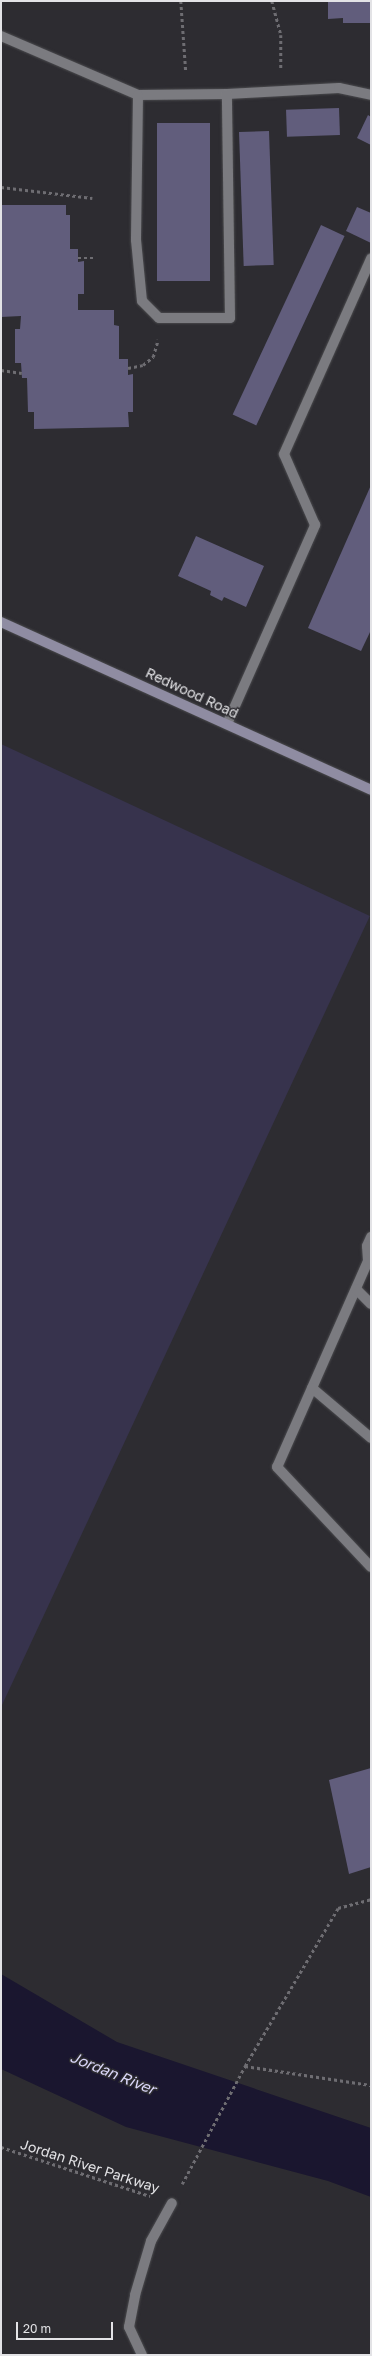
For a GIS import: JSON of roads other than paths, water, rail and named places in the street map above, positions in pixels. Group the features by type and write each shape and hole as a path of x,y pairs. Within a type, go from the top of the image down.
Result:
{"main road":[{"name":"Redwood Road","path":"1,622 371,790"}],"lane":[{"path":"1,36 138,95 227,94 339,88 371,96"},
{"path":"138,95 136,240 142,301 159,318 230,318 227,94"},
{"path":"227,724 315,525 284,454 371,259"},
{"path":"371,1237 367,1246 370,1261 356,1289 277,1467 371,1567"},
{"path":"356,1289 371,1304"},
{"path":"312,1388 371,1438"},
{"path":"142,2355 129,2327 135,2295 151,2241 172,2203"}],"water":[{"name":"Jordan River","path":"1,1974 117,2042 371,2128 371,2197 328,2181 126,2127 1,2069"}]}
